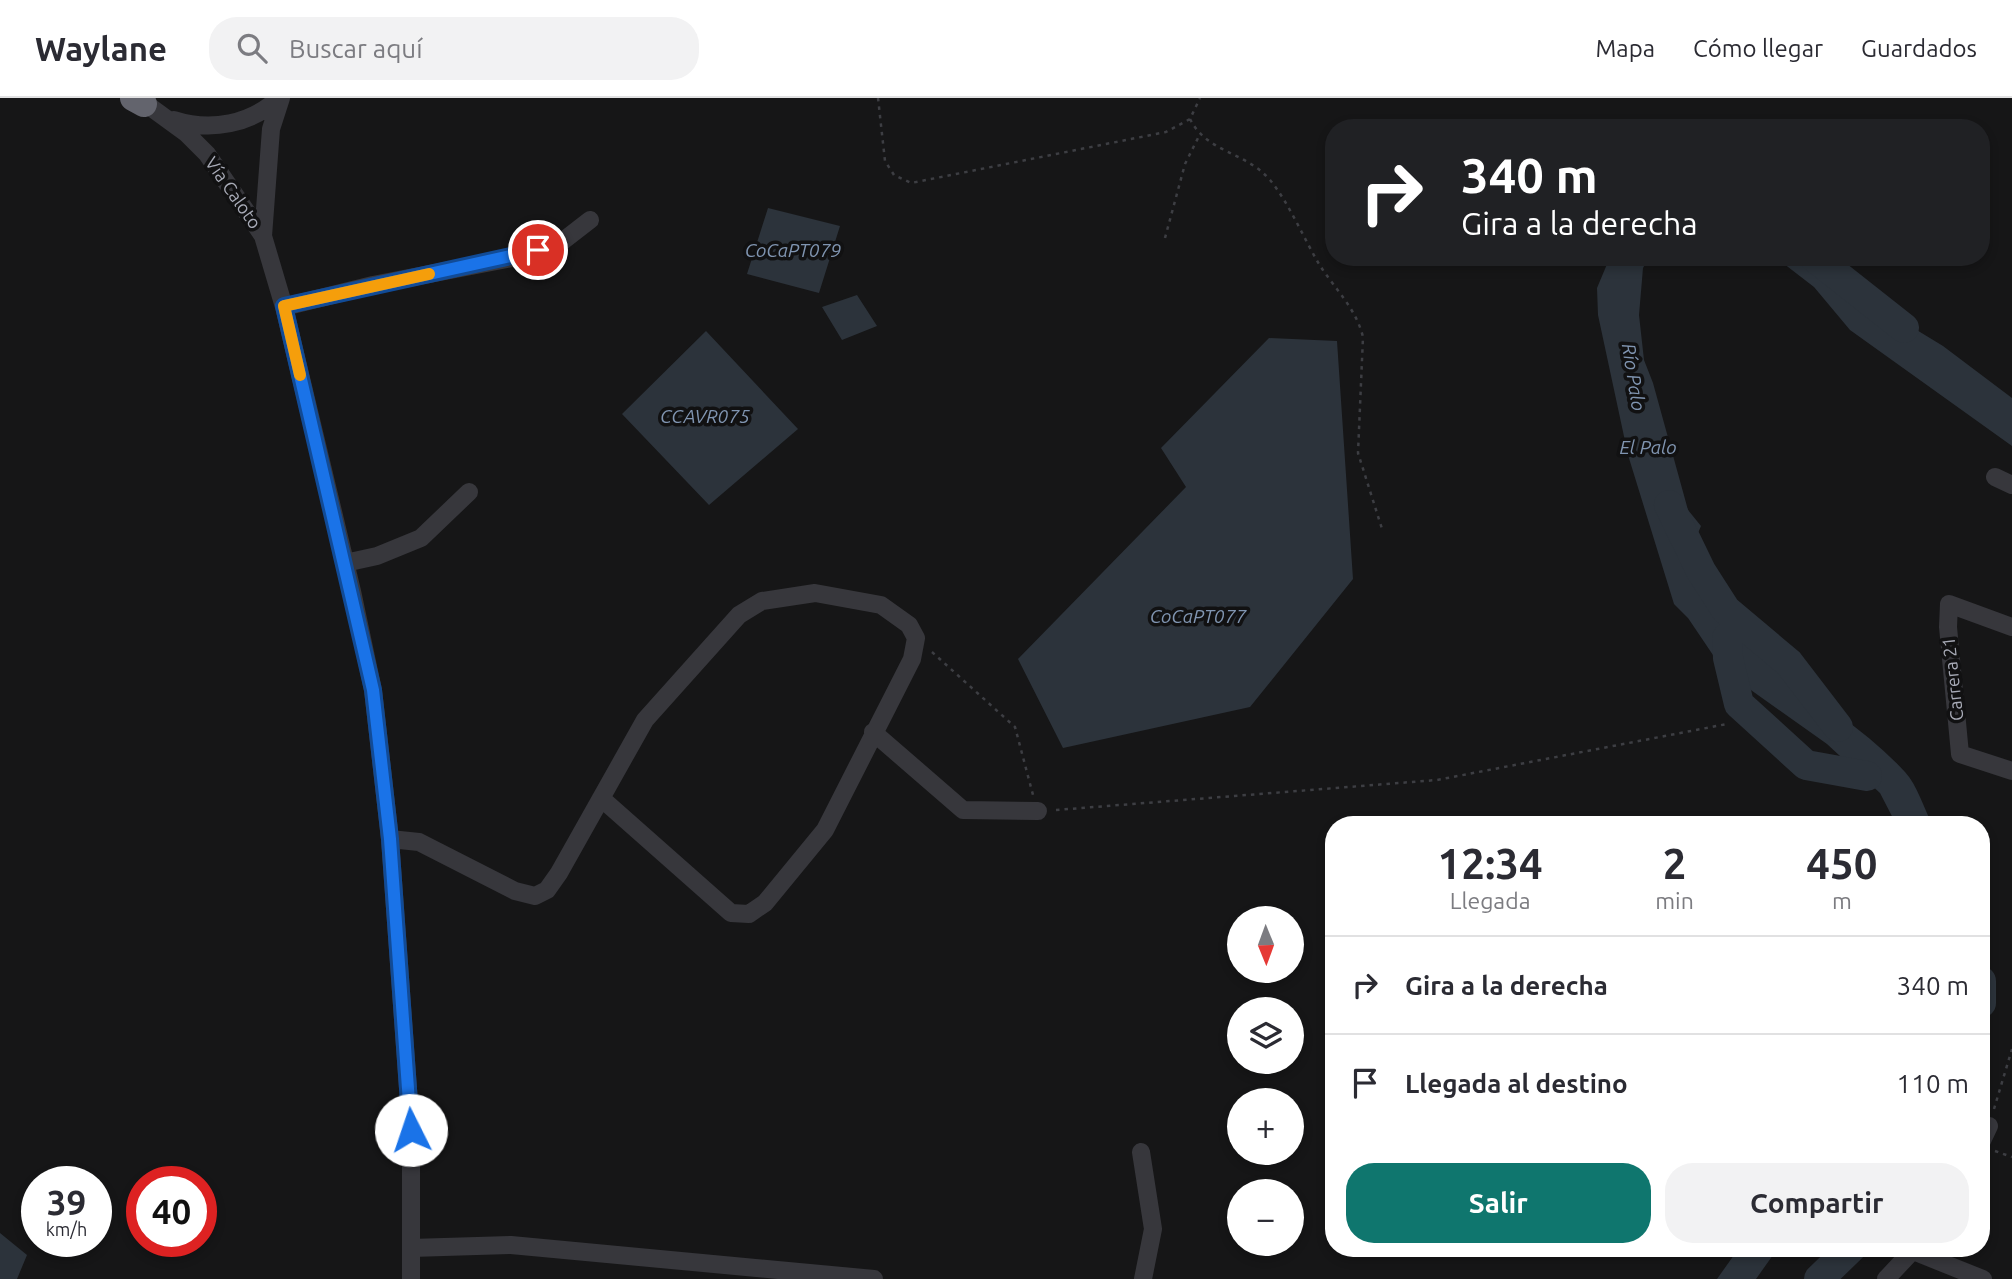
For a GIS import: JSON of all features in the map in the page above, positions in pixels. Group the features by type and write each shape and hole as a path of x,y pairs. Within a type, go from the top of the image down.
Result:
{"street":[{"path":"142,103 191,124 217,125 254,115 280,98"},
{"name":"Vía Caloto","path":"263,236 271,129 280,98"},
{"name":"Vía Caloto","path":"142,103 186,133 207,154 263,236 284,306 345,563 373,690 390,839 411,1130 411,1279"},
{"path":"284,306 517,257 559,244 590,220"},
{"path":"1995,477 2012,485"},
{"path":"345,563 377,556 421,538 469,492"},
{"path":"390,839 419,842 515,891 535,896 547,890 559,873 601,798 645,720 739,615 762,601 815,593 881,605 909,625 916,638 912,659 825,830 765,903 749,914 731,913 601,798"},
{"name":"Carrera 21","path":"2010,765 1960,754 1950,655 1949,604 2012,627"},
{"path":"873,732 963,810 1038,811"},
{"path":"1140,1152 1153,1229 1143,1279"},
{"path":"411,1248 511,1245 874,1279"},
{"path":"1886,1279 1907,1257"},
{"path":"1932,1257 1983,1279"}],"path":[{"path":"878,98 885,161 894,176 911,183 937,180 1166,132 1190,119 1200,98"},
{"path":"1190,119 1199,136 1245,158 1270,180 1321,267 1359,320 1363,337 1358,453 1383,532"},
{"path":"1165,237 1185,164 1199,136"},
{"path":"916,638 1015,727 1038,811 1437,780 1727,724"},
{"path":"1990,1123 2012,1049"}],"water":[{"name":"CoCaPT079","path":"768,208 840,226 819,293 747,274"},
{"name":"El Palo","path":"1606,266 1644,266 1639,315 1644,360 1653,383 1688,510 1701,526 1698,533 1684,530 1695,582 1715,611 1739,637 1766,661 1880,747 1905,772 1917,790 1928,816 1892,816 1880,793 1827,744 1734,678 1715,658 1688,618 1674,604 1628,455 1598,315 1597,288"},
{"path":"1787,266 1831,266 1851,290 1943,346 2012,398 2012,446 1850,330 1814,287"},
{"path":"857,295 877,326 842,340 822,307"},
{"name":"CCAVR075","path":"706,331 798,429 709,505 622,414"},
{"name":"CoCaPT077","path":"1269,338 1337,341 1353,579 1250,707 1063,748 1018,659 1186,487 1161,448"},
{"path":"0,1233 21,1250 21,1257 26,1257 17,1279 0,1279"},
{"path":"1733,1257 1772,1257 1756,1279 1717,1279"}],"waterway":[{"name":"Río Palo","path":"1825,266 1904,328"},
{"name":"Río Palo","path":"1669,505 1701,571 1726,610 1789,663 1838,727"},
{"name":"Río Palo","path":"1727,638 1728,658 1739,704 1806,765 1867,776"},
{"name":"Río Palo","path":"1819,1279 1842,1257"}],"slow traffic":[{"path":"300,375 284,306 429,274"}],"route":[{"path":"411,1130 390,839 373,690 284,306 373,285 517,257 538,250"}]}
